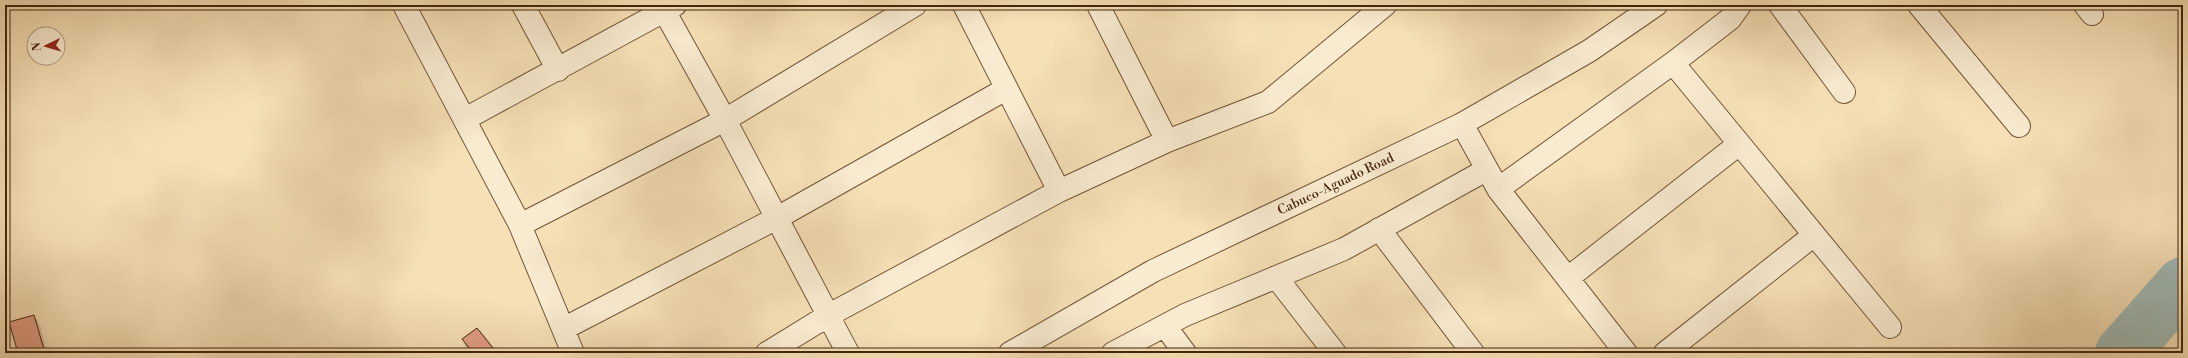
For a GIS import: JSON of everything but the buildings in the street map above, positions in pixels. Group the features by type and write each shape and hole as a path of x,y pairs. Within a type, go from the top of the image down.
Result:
{"street":[{"path":"404,5 520,225 573,353"},
{"path":"523,5 558,70"},
{"path":"520,225 725,120 915,5"},
{"path":"964,5 1058,191"},
{"path":"1098,5 1167,141"},
{"path":"767,353 829,315 1058,191 1167,141 1268,102 1385,5"},
{"name":"Cabuco-Aguado Road","path":"1010,353 1153,271 1462,124 1589,51 1656,5"},
{"path":"1498,189 1673,63 1730,19 1740,5"},
{"path":"1780,5 1844,92"},
{"path":"1919,5 2019,126"},
{"path":"465,119 558,70 667,7 848,353"},
{"path":"1673,63 1890,327"},
{"path":"562,329 777,218 1006,89"},
{"path":"1462,124 1486,170 1498,189 1626,353"},
{"path":"1568,278 1739,144"},
{"path":"1113,353 1184,315 1344,248 1486,170"},
{"path":"1379,229 1473,353"},
{"path":"1665,353 1814,235"},
{"path":"1276,277 1335,353"},
{"path":"1165,326 1185,353"}],"waterway":[{"path":"2122,353 2183,284"}]}
